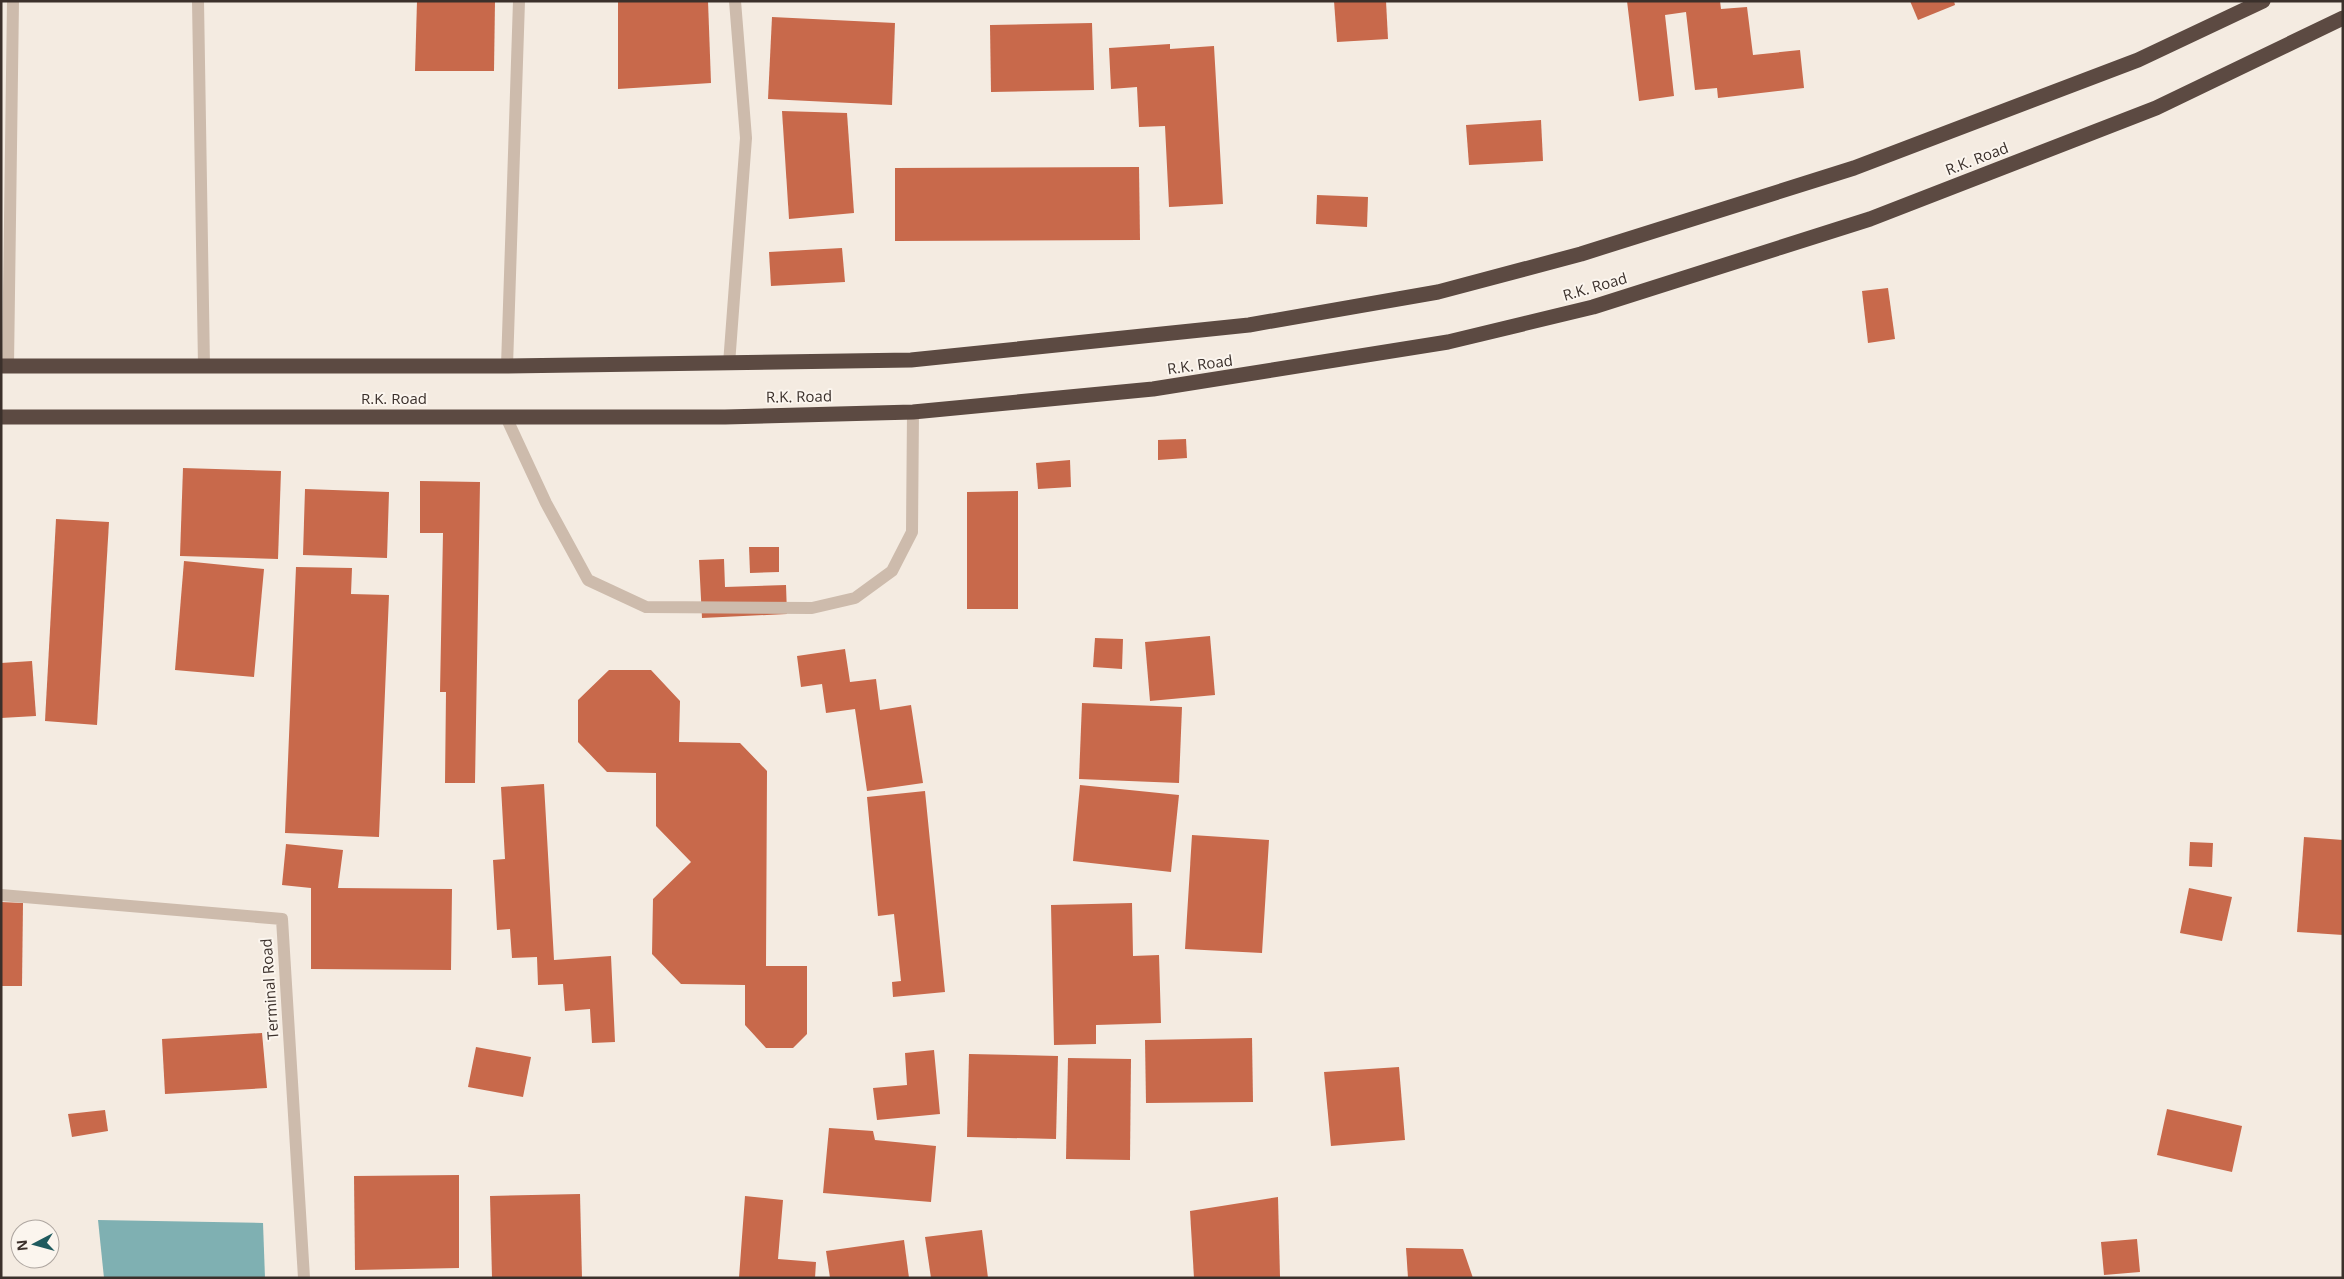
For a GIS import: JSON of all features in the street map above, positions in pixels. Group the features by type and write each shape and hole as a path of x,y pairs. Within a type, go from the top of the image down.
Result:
{"highway":[{"path":"5,366 507,366 911,360 1249,325 1438,292 1581,254 1854,168 2138,60 2263,1"},
{"name":"R.K. Road","path":"1,417 725,417 913,412 1153,389 1252,375 1448,342 1593,307 1880,216 2156,108 2343,18"}],"street":[{"path":"5,366 13,1"},
{"path":"198,1 204,366"},
{"path":"507,366 519,1"},
{"path":"729,364 746,138 735,1"},
{"path":"506,417 546,503 588,580 646,607 812,608 856,598 892,571 912,532 913,412"},
{"name":"Terminal Road","path":"1,895 282,919 304,1278"}],"water":[{"path":"98,1220 263,1223 265,1278 104,1278"}],"building":[{"path":"417,1 495,1 494,71 415,71"},
{"path":"618,1 708,1 711,83 618,89"},
{"path":"1334,1 1386,1 1388,39 1337,42"},
{"path":"1627,1 1720,1 1721,9 1747,7 1753,55 1800,50 1804,88 1718,98 1717,88 1695,90 1686,12 1665,15 1674,96 1639,101"},
{"path":"1910,1 1954,1 1955,5 1918,20"},
{"path":"772,17 895,23 892,105 768,99"},
{"path":"1092,23 1094,90 991,92 990,25"},
{"path":"1170,44 1170,49 1214,46 1223,204 1169,207 1165,126 1139,127 1137,87 1111,89 1109,48"},
{"path":"782,111 847,113 854,213 789,219"},
{"path":"1541,120 1543,161 1469,165 1466,125"},
{"path":"1139,167 1140,240 895,241 895,168"},
{"path":"1317,195 1368,197 1367,227 1316,224"},
{"path":"842,248 845,282 771,286 769,252"},
{"path":"1888,288 1895,339 1868,343 1862,291"},
{"path":"1186,439 1187,458 1158,460 1158,440"},
{"path":"1070,460 1071,487 1038,489 1036,463"},
{"path":"183,468 281,471 278,559 180,556"},
{"path":"420,481 480,482 475,783 445,783 446,692 440,692 443,533 420,533"},
{"path":"305,489 389,492 387,558 303,555"},
{"path":"1018,491 1018,609 967,609 967,492"},
{"path":"56,519 109,522 97,725 45,721"},
{"path":"749,547 779,547 779,572 750,573"},
{"path":"724,559 725,587 786,585 787,614 702,618 699,560"},
{"path":"184,561 264,569 254,677 175,670"},
{"path":"296,567 352,568 351,594 389,595 379,837 285,833"},
{"path":"1210,636 1215,695 1150,701 1145,642"},
{"path":"1095,638 1123,639 1122,669 1093,667"},
{"path":"845,649 850,682 876,679 880,710 911,705 923,783 867,791 855,709 826,713 822,684 801,687 797,656"},
{"path":"32,661 36,716 1,718 1,663"},
{"path":"609,670 651,670 680,701 679,742 740,743 767,771 766,966 807,966 807,1034 793,1048 766,1048 745,1025 745,985 681,984 652,954 653,899 691,862 656,826 656,773 607,772 578,742 578,700"},
{"path":"1082,703 1182,707 1179,783 1079,779"},
{"path":"544,784 554,960 611,956 615,1042 592,1043 590,1009 565,1011 563,984 538,985 537,957 512,958 510,929 497,930 493,860 505,859 501,787"},
{"path":"1080,785 1179,795 1171,872 1073,861"},
{"path":"925,791 945,992 893,997 892,982 901,981 894,914 878,916 867,797"},
{"path":"1192,835 1269,840 1262,953 1185,949"},
{"path":"2304,837 2343,840 2343,935 2297,932"},
{"path":"2190,842 2213,843 2212,867 2189,866"},
{"path":"286,844 343,850 338,888 452,889 451,970 311,969 311,888 282,885"},
{"path":"2189,888 2232,897 2222,941 2180,933"},
{"path":"1,902 23,903 22,986 1,986"},
{"path":"1132,903 1133,956 1159,955 1161,1023 1096,1025 1096,1044 1054,1045 1051,905"},
{"path":"262,1033 267,1088 165,1094 162,1039"},
{"path":"1252,1038 1253,1102 1146,1103 1145,1040"},
{"path":"476,1047 531,1057 523,1097 468,1087"},
{"path":"934,1050 940,1114 877,1120 873,1088 907,1085 905,1053"},
{"path":"969,1054 1058,1056 1056,1139 967,1137"},
{"path":"1068,1058 1131,1059 1130,1160 1066,1159"},
{"path":"1399,1067 1405,1140 1331,1146 1324,1072"},
{"path":"2167,1109 2242,1126 2232,1172 2157,1155"},
{"path":"105,1110 108,1131 72,1137 68,1114"},
{"path":"829,1128 873,1131 875,1140 936,1146 931,1202 823,1193"},
{"path":"459,1175 459,1268 355,1270 354,1176"},
{"path":"580,1194 582,1278 492,1278 490,1196"},
{"path":"745,1196 783,1200 778,1259 816,1262 815,1278 739,1278"},
{"path":"1278,1197 1280,1277 1194,1278 1190,1211"},
{"path":"982,1230 988,1278 931,1278 925,1237"},
{"path":"2137,1239 2140,1272 2104,1275 2101,1242"},
{"path":"904,1240 909,1278 830,1278 826,1251"},
{"path":"1406,1248 1463,1249 1473,1278 1408,1278"}]}
